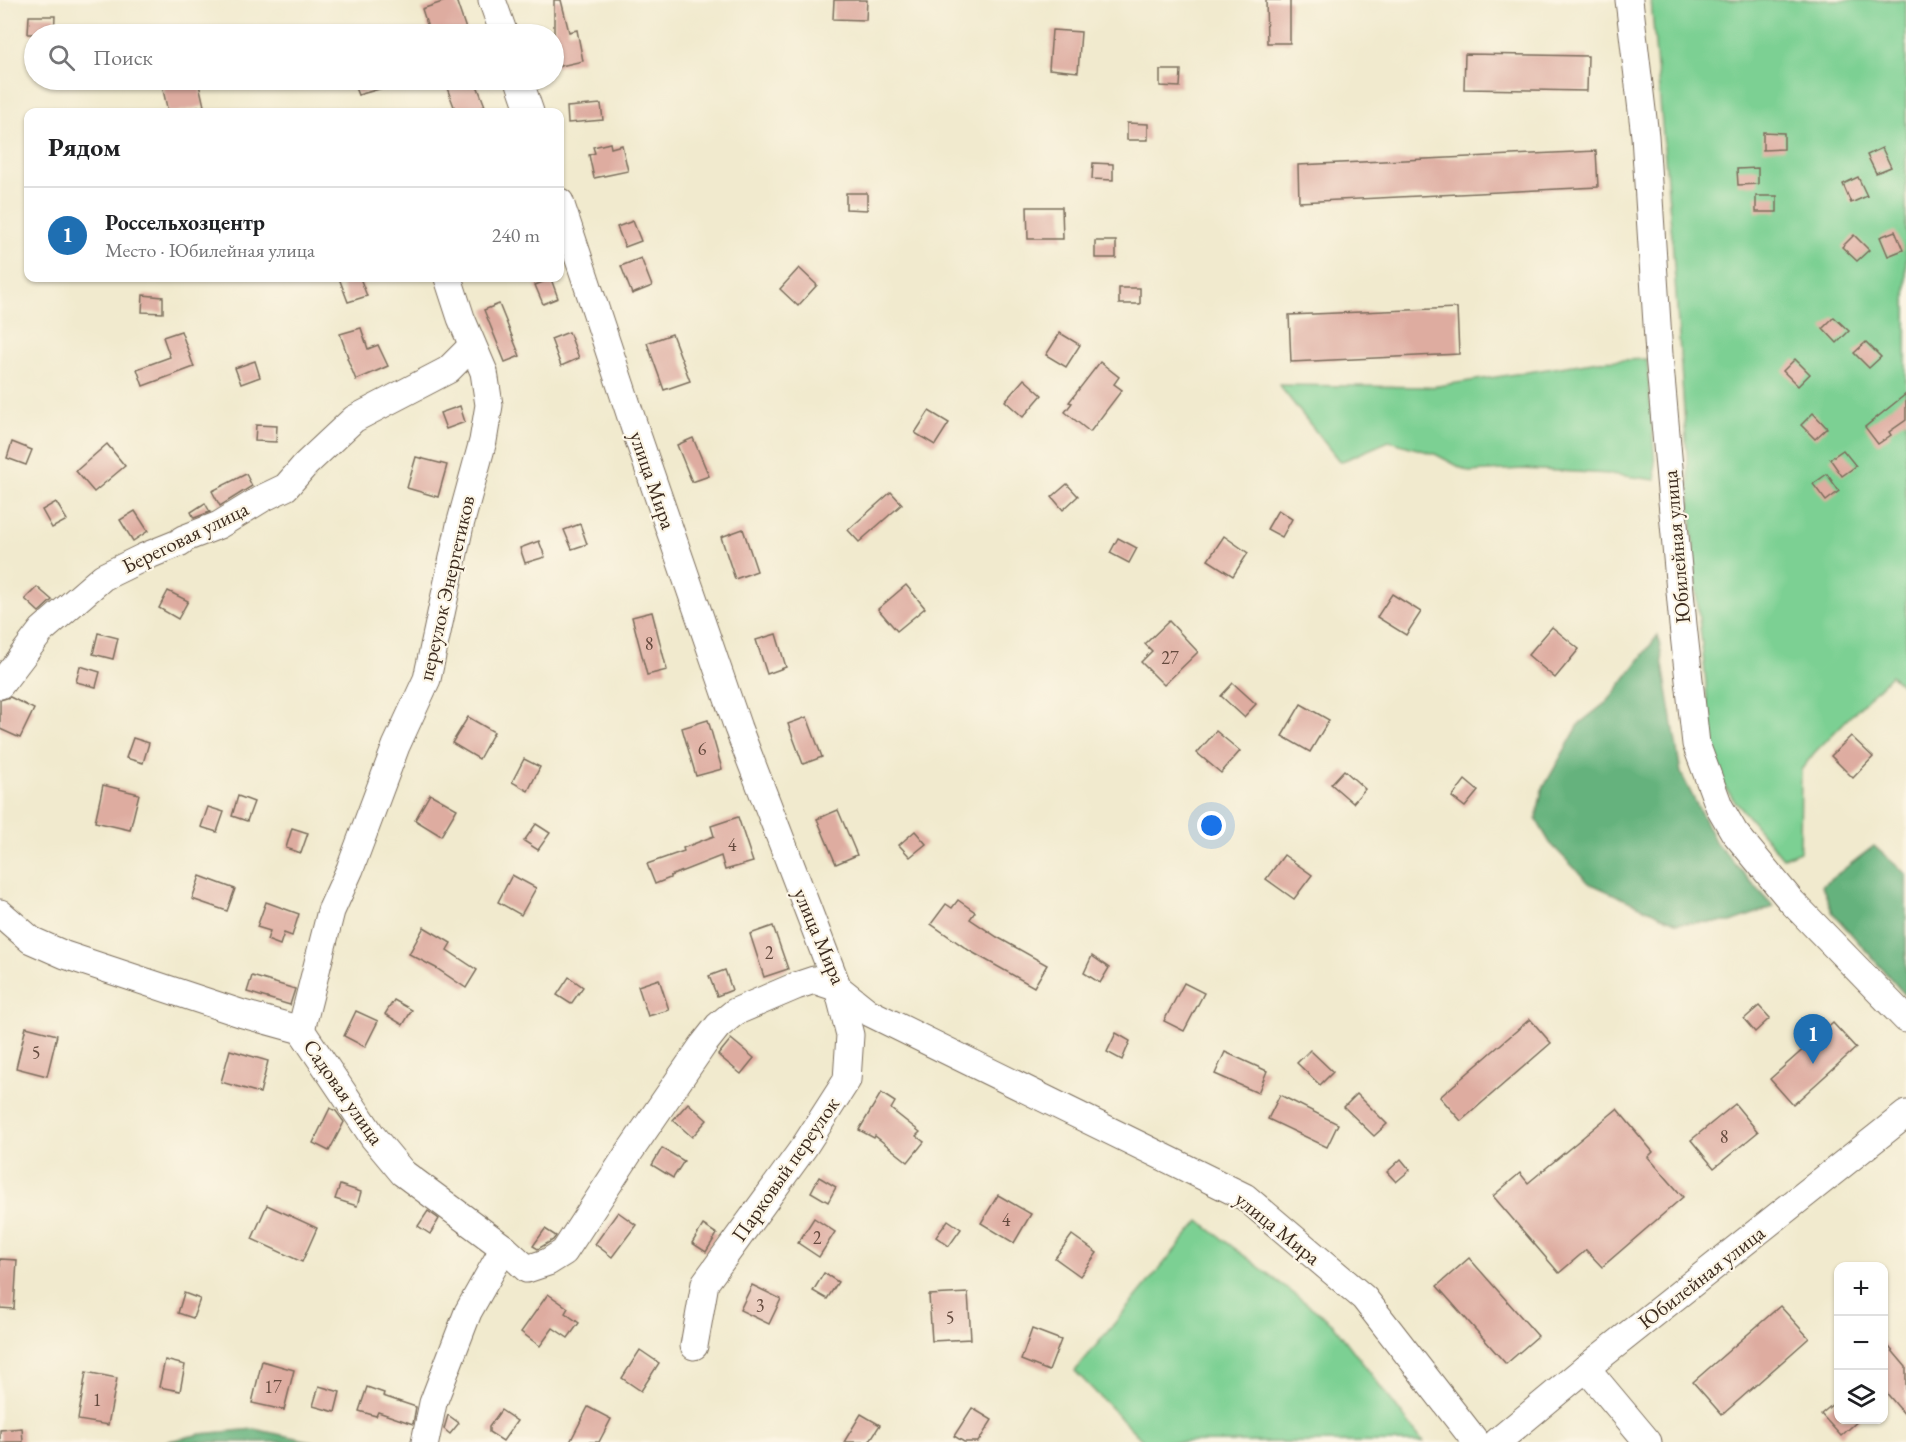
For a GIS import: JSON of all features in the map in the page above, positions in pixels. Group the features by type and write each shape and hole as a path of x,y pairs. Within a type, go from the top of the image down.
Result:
{"street":[{"path":"492,0 500,24"},
{"name":"Юбилейная улица","path":"1629,0 1645,136 1662,390 1696,744 1719,806 1734,832 1792,902 1906,1019"},
{"path":"522,90 529,108"},
{"name":"улица Мира","path":"564,214 638,440 738,728 838,988 868,1012 1245,1197 1364,1298 1476,1442"},
{"name":"переулок Энергетиков","path":"301,1030 331,911 350,869 396,746 427,680 460,525 483,441 489,405 484,372 472,346 449,282"},
{"name":"Береговая улица","path":"0,685 42,630 103,577 182,542 183,539 219,525 262,498 286,487 306,464 354,419 448,370 472,346"},
{"name":"Садовая улица","path":"0,913 31,940 65,955 243,1014 301,1030 374,1137 404,1173 504,1248 528,1269 548,1262 564,1252 628,1154 718,1026 735,1012 814,980 838,988"},
{"name":"Парковый переулок","path":"693,1346 705,1283 804,1147 847,1080 850,1035 838,988"},
{"name":"Юбилейная улица","path":"1497,1442 1586,1368 1906,1114"},
{"path":"425,1442 433,1403 468,1312 504,1248"},
{"path":"1586,1368 1648,1442"}],"green space":[{"path":"1651,0 1906,0 1906,689 1891,675 1814,753 1801,770 1800,851 1783,858 1719,779 1709,741 1672,237"},
{"path":"1647,359 1656,480 1610,474 1523,469 1469,472 1435,454 1389,441 1340,462 1279,385 1431,387 1599,361"},
{"path":"1658,635 1681,773 1716,843 1774,907 1731,922 1677,923 1589,883 1550,843 1536,819 1542,790 1580,723 1608,701"},
{"path":"1874,846 1906,874 1906,996 1833,913 1822,886"},
{"path":"1199,1221 1332,1323 1423,1442 1144,1442 1075,1371"},
{"path":"254,1429 315,1442 165,1442 200,1434"}],"building":[{"path":"448,0 456,0 464,24 427,24 422,9"},
{"path":"554,0 561,0 569,32 577,30 583,61 564,65 564,24 554,24"},
{"path":"834,0 867,0 866,20 833,19"},
{"path":"1266,0 1290,0 1290,43 1267,43"},
{"path":"29,16 55,16 55,24 29,24"},
{"path":"1052,30 1081,32 1078,72 1049,69"},
{"path":"1465,54 1588,56 1587,91 1464,89"},
{"path":"1160,70 1181,70 1180,87 1160,86"},
{"path":"163,90 200,90 204,106 167,108"},
{"path":"356,90 376,90 358,95"},
{"path":"448,90 479,90 485,106 480,108 454,108"},
{"path":"601,104 603,120 568,123 567,107"},
{"path":"1127,123 1148,124 1148,140 1127,140"},
{"path":"1763,132 1784,133 1784,149 1763,150"},
{"path":"610,143 611,148 622,145 628,171 594,178 589,155 595,153 593,147"},
{"path":"1882,148 1891,167 1876,173 1867,155"},
{"path":"1596,151 1598,187 1299,202 1298,165"},
{"path":"1093,163 1113,164 1113,180 1092,179"},
{"path":"1758,168 1758,184 1738,185 1737,169"},
{"path":"1858,177 1867,196 1851,203 1843,184"},
{"path":"846,193 867,193 867,210 846,209"},
{"path":"1756,196 1777,196 1777,212 1756,212"},
{"path":"1027,207 1062,207 1063,239 1028,239"},
{"path":"633,221 641,241 625,247 617,227"},
{"path":"1895,231 1903,250 1888,256 1880,237"},
{"path":"1854,235 1869,250 1857,261 1842,247"},
{"path":"1095,241 1116,241 1116,258 1095,258"},
{"path":"641,258 652,286 632,294 621,266"},
{"path":"799,268 817,285 798,306 780,289"},
{"path":"340,282 362,282 367,296 348,302"},
{"path":"552,282 558,298 543,304 535,285"},
{"path":"1119,288 1140,288 1140,304 1119,304"},
{"path":"143,295 163,297 163,313 142,312"},
{"path":"499,304 520,356 505,362 484,310"},
{"path":"1457,308 1459,354 1291,362 1289,315"},
{"path":"1834,317 1849,331 1837,343 1823,328"},
{"path":"361,328 368,349 378,345 388,366 356,380 340,334"},
{"path":"181,331 194,367 143,386 137,369 170,357 163,337"},
{"path":"569,332 579,358 561,366 551,339"},
{"path":"1060,333 1080,345 1066,367 1046,355"},
{"path":"672,334 690,381 664,390 647,343"},
{"path":"1866,342 1881,357 1869,368 1854,353"},
{"path":"1795,359 1810,374 1798,386 1783,371"},
{"path":"255,361 260,377 241,384 235,368"},
{"path":"1100,362 1119,377 1114,384 1122,390 1090,432 1065,412 1072,403 1069,402"},
{"path":"1024,379 1042,395 1023,417 1005,401"},
{"path":"1906,394 1906,420 1889,432 1891,435 1878,444 1865,427"},
{"path":"460,406 465,422 446,429 440,413"},
{"path":"929,411 949,423 935,445 915,433"},
{"path":"1813,413 1827,428 1815,439 1801,425"},
{"path":"256,425 277,426 276,442 255,441"},
{"path":"693,438 709,476 692,482 677,445"},
{"path":"12,442 32,450 26,465 7,458"},
{"path":"107,444 125,466 94,492 76,471"},
{"path":"1843,450 1856,466 1842,476 1830,459"},
{"path":"416,457 447,465 438,497 407,488"},
{"path":"246,474 252,486 220,506 212,491"},
{"path":"1827,474 1839,491 1826,501 1813,484"},
{"path":"1067,484 1078,496 1063,510 1052,497"},
{"path":"891,492 902,504 859,542 848,530"},
{"path":"56,502 67,520 52,528 42,510"},
{"path":"205,503 210,512 194,518 191,512"},
{"path":"1278,510 1292,519 1282,537 1267,529"},
{"path":"135,511 148,531 133,541 120,520"},
{"path":"580,524 587,544 572,549 564,530"},
{"path":"743,529 757,571 735,579 721,537"},
{"path":"1224,536 1248,553 1233,576 1208,560"},
{"path":"1118,538 1137,548 1129,563 1110,553"},
{"path":"539,541 545,557 525,563 520,548"},
{"path":"906,585 925,608 897,631 878,609"},
{"path":"37,587 52,600 39,612 25,599"},
{"path":"168,591 188,601 178,619 159,608"},
{"path":"1392,594 1421,612 1406,635 1377,617"},
{"path":"652,612 667,670 647,675 632,617"},
{"path":"1169,621 1198,652 1164,685 1141,662 1152,651 1145,644"},
{"path":"1552,627 1579,649 1555,678 1528,655"},
{"path":"98,633 118,638 113,659 93,654"},
{"path":"776,634 786,667 767,674 756,640"},
{"path":"80,666 100,672 96,687 76,682"},
{"path":"1233,683 1256,704 1244,717 1221,696"},
{"path":"10,697 34,709 20,738 0,729 0,700"},
{"path":"1301,704 1329,720 1310,752 1282,736"},
{"path":"468,717 494,732 479,759 452,743"},
{"path":"807,717 822,757 803,764 788,724"},
{"path":"708,720 722,769 696,776 682,728"},
{"path":"1216,731 1240,751 1221,773 1197,753"},
{"path":"1851,736 1873,757 1853,778 1831,756"},
{"path":"133,738 149,743 143,763 126,758"},
{"path":"524,759 540,767 528,791 512,782"},
{"path":"1344,770 1365,789 1353,803 1331,784"},
{"path":"1465,780 1478,791 1465,807 1452,797"},
{"path":"103,785 139,794 130,830 95,822"},
{"path":"430,794 457,809 441,836 415,820"},
{"path":"238,796 254,802 247,821 232,816"},
{"path":"208,807 224,812 217,832 201,827"},
{"path":"838,810 857,855 836,864 817,819"},
{"path":"738,817 753,862 725,870 721,856 655,884 647,864 684,851 683,848 714,836 711,826"},
{"path":"536,824 550,833 538,850 524,841"},
{"path":"292,828 308,833 301,853 286,848"},
{"path":"915,831 926,844 910,857 899,845"},
{"path":"1284,855 1312,875 1294,899 1266,879"},
{"path":"512,875 536,888 521,915 498,902"},
{"path":"200,876 235,889 227,911 192,899"},
{"path":"958,900 975,912 970,919 1047,965 1034,987 970,951 931,924 946,904 952,908"},
{"path":"266,902 299,914 292,936 284,933 280,945 267,940 270,931 257,927"},
{"path":"773,926 788,969 764,977 750,934"},
{"path":"424,927 451,943 447,950 477,970 466,988 436,968 409,954"},
{"path":"1092,956 1109,968 1100,983 1084,973"},
{"path":"725,970 732,990 717,996 709,976"},
{"path":"252,976 295,989 290,1005 247,992"},
{"path":"569,977 583,987 571,1004 557,995"},
{"path":"659,979 669,1010 648,1016 638,986"},
{"path":"1184,983 1204,993 1184,1031 1164,1021"},
{"path":"394,1000 412,1010 403,1025 385,1014"},
{"path":"1759,1006 1770,1018 1755,1032 1744,1019"},
{"path":"356,1011 378,1021 365,1047 344,1036"},
{"path":"1530,1019 1551,1043 1461,1121 1440,1097"},
{"path":"1833,1023 1856,1048 1793,1105 1770,1079"},
{"path":"26,1027 57,1035 47,1076 16,1068"},
{"path":"1116,1033 1130,1041 1122,1060 1107,1052"},
{"path":"731,1039 754,1058 741,1074 718,1055"},
{"path":"230,1050 268,1061 260,1093 221,1082"},
{"path":"1310,1050 1333,1072 1320,1085 1297,1063"},
{"path":"1225,1052 1267,1071 1258,1093 1215,1074"},
{"path":"881,1093 895,1102 891,1109 920,1132 916,1136 924,1142 908,1162 875,1136 874,1138 859,1130"},
{"path":"1357,1094 1387,1124 1374,1136 1344,1107"},
{"path":"1280,1095 1338,1124 1327,1147 1268,1119"},
{"path":"688,1103 707,1120 692,1137 673,1120"},
{"path":"1735,1104 1758,1132 1714,1168 1691,1140"},
{"path":"330,1108 336,1111 344,1122 329,1151 313,1143"},
{"path":"1617,1109 1653,1152 1648,1157 1683,1197 1602,1267 1586,1250 1559,1273 1493,1196 1520,1173 1528,1183"},
{"path":"662,1148 684,1161 673,1178 652,1165"},
{"path":"1401,1159 1410,1170 1396,1182 1387,1172"},
{"path":"819,1177 836,1187 828,1202 811,1192"},
{"path":"340,1185 361,1192 357,1206 335,1199"},
{"path":"998,1195 1031,1214 1014,1243 981,1223"},
{"path":"267,1205 317,1228 302,1262 252,1239"},
{"path":"428,1211 439,1219 430,1234 418,1226"},
{"path":"618,1212 636,1225 612,1257 595,1244"},
{"path":"814,1218 835,1232 819,1257 798,1243"},
{"path":"948,1220 961,1229 949,1246 936,1237"},
{"path":"703,1225 717,1234 706,1252 692,1243"},
{"path":"545,1229 556,1236 538,1249 533,1246"},
{"path":"1072,1235 1097,1253 1080,1276 1055,1258"},
{"path":"1469,1258 1538,1336 1506,1364 1437,1286"},
{"path":"0,1259 17,1260 14,1309 0,1308"},
{"path":"824,1273 838,1282 827,1299 813,1291"},
{"path":"752,1285 781,1299 769,1324 740,1310"},
{"path":"184,1293 200,1299 193,1318 178,1313"},
{"path":"968,1293 971,1339 932,1341 929,1295"},
{"path":"548,1294 568,1308 565,1313 579,1323 568,1338 553,1328 540,1346 521,1332"},
{"path":"1780,1306 1809,1338 1722,1415 1693,1382"},
{"path":"1032,1329 1061,1340 1049,1371 1021,1360"},
{"path":"1888,1346 1906,1367 1906,1416 1888,1395"},
{"path":"640,1350 659,1363 641,1391 622,1378"},
{"path":"165,1360 185,1365 180,1391 159,1387"},
{"path":"262,1361 294,1370 284,1410 252,1403"},
{"path":"86,1372 117,1378 108,1425 78,1420"},
{"path":"319,1386 340,1392 335,1412 313,1406"},
{"path":"367,1387 384,1393 383,1396 416,1407 413,1424 378,1412 376,1416 359,1411"},
{"path":"1834,1403 1834,1424 1854,1424 1841,1436 1821,1414"},
{"path":"588,1407 611,1419 599,1442 570,1442"},
{"path":"972,1408 992,1420 978,1442 964,1442 954,1436"},
{"path":"501,1410 517,1421 503,1441 489,1432 489,1427"},
{"path":"861,1414 880,1425 869,1442 844,1442"},
{"path":"448,1415 459,1423 450,1434 444,1429"},
{"path":"22,1428 23,1442 0,1442 0,1430"}],"place":[{"name":"Россельхозцентр","path":"1813,1064"}]}
